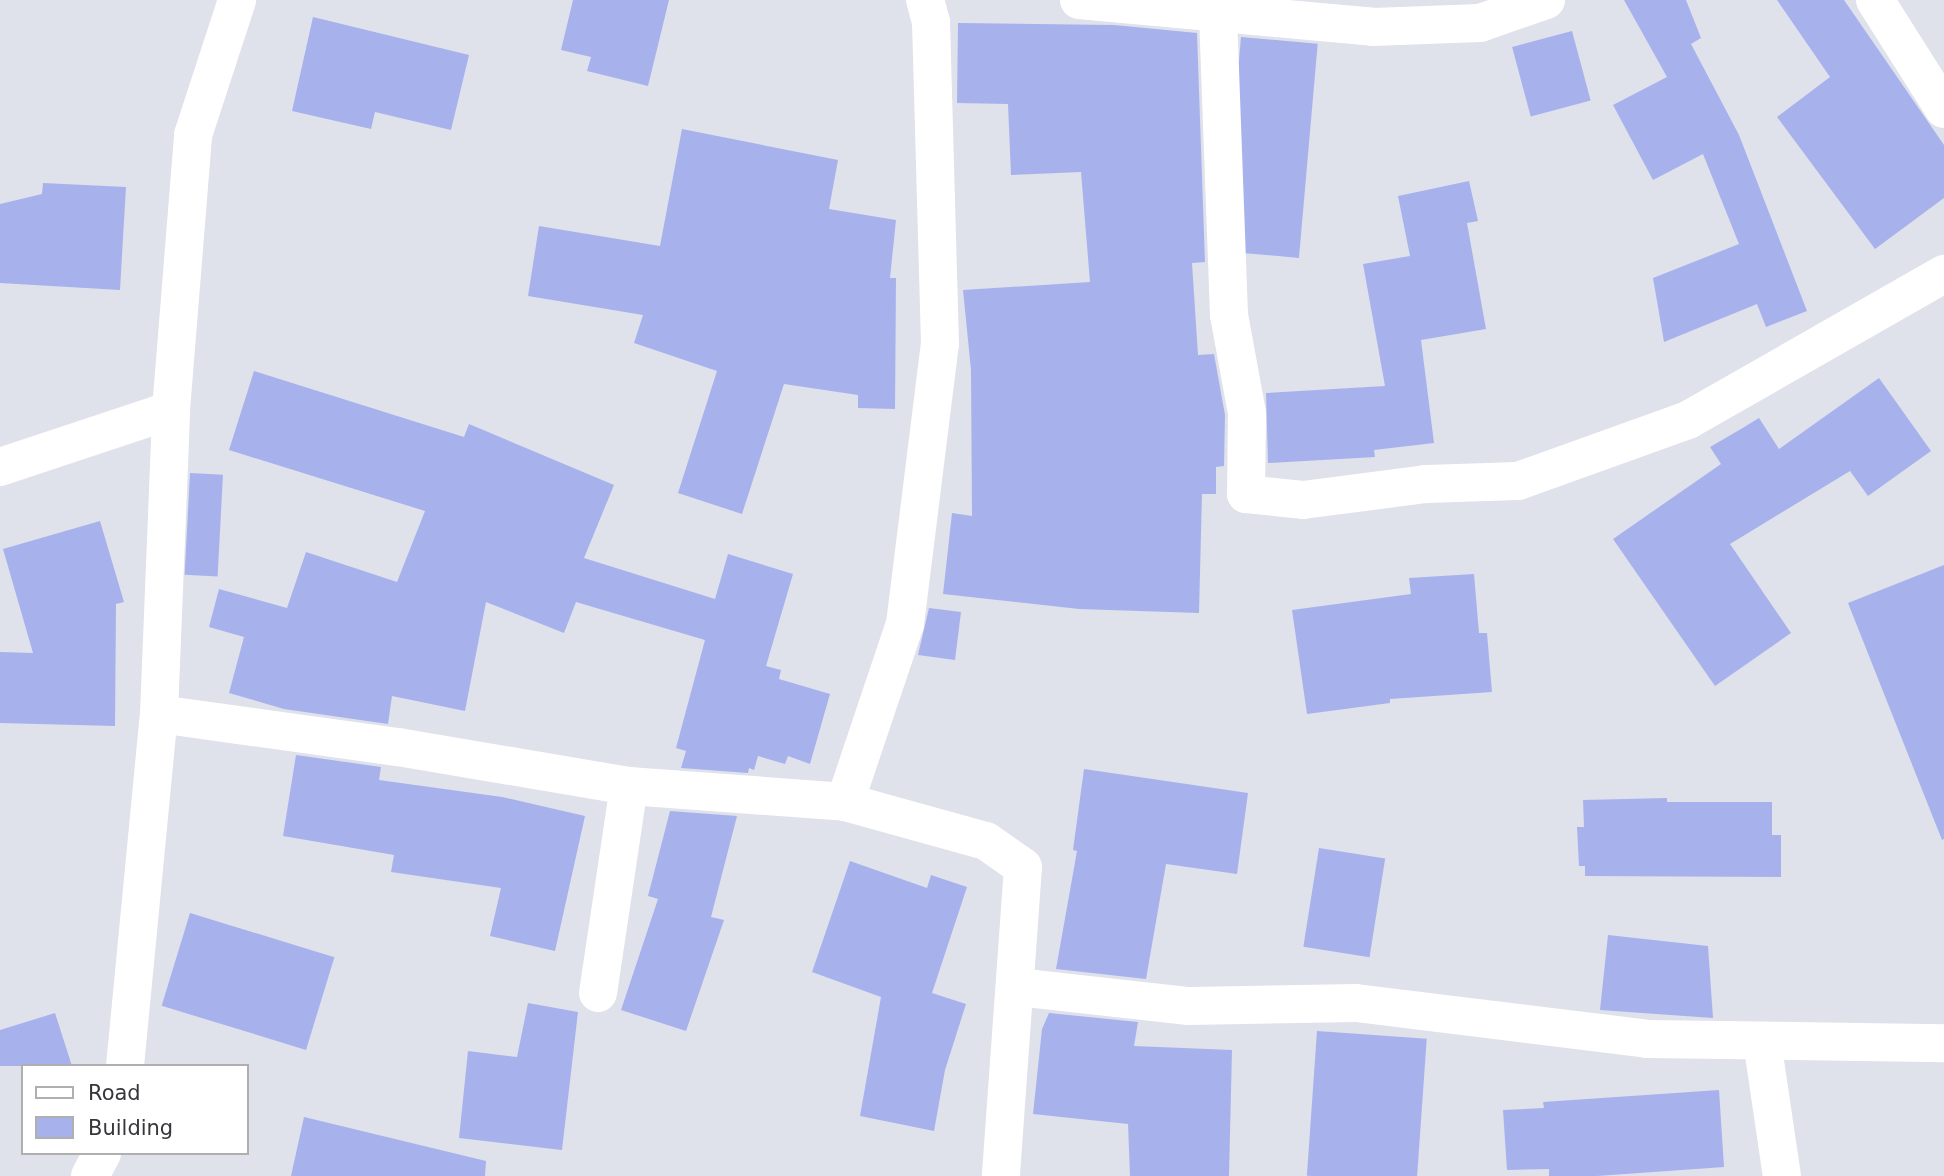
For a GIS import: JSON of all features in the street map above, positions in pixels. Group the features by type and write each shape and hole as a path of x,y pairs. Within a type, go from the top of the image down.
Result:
{"street":[{"path":"125,1064 159,713 171,410 193,135 237,0"},
{"path":"845,802 905,624 940,344 931,22 925,0"},
{"path":"1079,0 1218,15 1373,27 1546,0"},
{"path":"1875,0 1944,109"},
{"path":"1218,15 1229,315 1247,412 1246,494 1303,500 1426,484 1518,481 1688,420 1944,274"},
{"path":"0,467 171,410"},
{"path":"159,713 398,747 629,786 845,802 986,842 1023,867 1001,1176"},
{"path":"598,993 629,786"},
{"path":"1016,987 1189,1006 1356,1003 1648,1040 1944,1043"},
{"path":"1762,1041 1782,1176"},
{"path":"90,1176 102,1155"}],"building":[{"path":"573,0 669,0 648,86 587,71 591,57 561,50"},
{"path":"1624,0 1686,0 1701,38 1691,44 1739,135 1807,311 1766,327 1757,304 1664,342 1653,278 1739,244 1703,154 1653,180 1613,105 1667,77"},
{"path":"1777,0 1844,0 1944,145 1944,198 1875,249 1777,117 1830,77"},
{"path":"313,17 469,55 451,130 375,112 371,129 292,111"},
{"path":"958,23 1114,25 1197,33 1205,262 1192,263 1198,355 1214,354 1225,415 1224,466 1216,467 1216,494 1202,494 1199,613 1079,609 943,594 952,513 972,516 971,370 963,290 1090,282 1081,172 1011,175 1008,104 957,103"},
{"path":"1572,31 1591,101 1531,117 1512,47"},
{"path":"1241,37 1318,44 1299,258 1222,251"},
{"path":"682,129 838,160 829,209 896,220 890,278 896,278 895,409 858,408 858,395 784,384 742,514 678,493 717,371 634,343 643,315 528,296 539,226 660,246"},
{"path":"1469,181 1478,221 1467,223 1486,329 1421,340 1434,443 1374,450 1375,457 1268,463 1266,393 1385,386 1363,264 1410,256 1398,196"},
{"path":"43,183 126,187 120,290 0,283 0,204 42,194"},
{"path":"254,371 464,437 469,424 614,485 584,558 715,599 728,554 793,574 766,666 781,670 779,679 830,694 810,764 788,756 785,764 758,756 754,770 749,768 748,773 681,768 686,751 676,748 705,640 576,602 564,633 486,602 465,711 392,696 388,724 284,709 229,693 244,637 209,627 219,589 287,608 306,552 397,582 425,511 229,450"},
{"path":"1879,378 1931,451 1868,496 1850,471 1730,544 1791,633 1715,686 1613,539 1721,464 1710,447 1759,418 1779,449"},
{"path":"190,473 223,475 218,577 185,575"},
{"path":"100,521 124,602 116,604 115,726 0,723 0,652 33,653 3,549"},
{"path":"1944,565 1944,839 1942,840 1848,603"},
{"path":"1474,574 1479,633 1487,633 1492,692 1390,699 1390,703 1307,714 1292,610 1411,594 1409,578"},
{"path":"929,608 961,612 955,660 918,655"},
{"path":"296,755 381,767 379,780 502,797 585,816 555,951 490,936 501,888 391,872 394,855 283,836"},
{"path":"1084,769 1248,793 1237,874 1166,864 1146,979 1056,969 1077,851 1073,850"},
{"path":"1667,798 1667,802 1772,802 1772,835 1781,835 1781,877 1585,876 1585,866 1579,866 1577,827 1584,827 1583,800"},
{"path":"670,811 737,816 711,917 724,920 686,1031 621,1010 658,899 648,896"},
{"path":"1319,848 1385,858 1370,957 1303,947"},
{"path":"850,861 927,888 931,875 967,887 932,993 966,1004 945,1070 934,1131 860,1116 881,997 812,972"},
{"path":"190,913 334,957 306,1050 162,1006"},
{"path":"1608,935 1708,946 1713,1018 1600,1010"},
{"path":"528,1003 578,1012 562,1150 459,1138 468,1051 517,1057"},
{"path":"55,1013 71,1064 0,1066 0,1030"},
{"path":"1049,1013 1138,1022 1134,1046 1232,1050 1229,1176 1130,1176 1128,1124 1033,1114 1042,1029"},
{"path":"1317,1031 1427,1039 1417,1176 1307,1176"},
{"path":"1719,1090 1724,1167 1597,1176 1549,1176 1549,1169 1507,1170 1503,1110 1544,1108 1543,1102"},
{"path":"304,1117 486,1161 485,1176 291,1176"}]}
